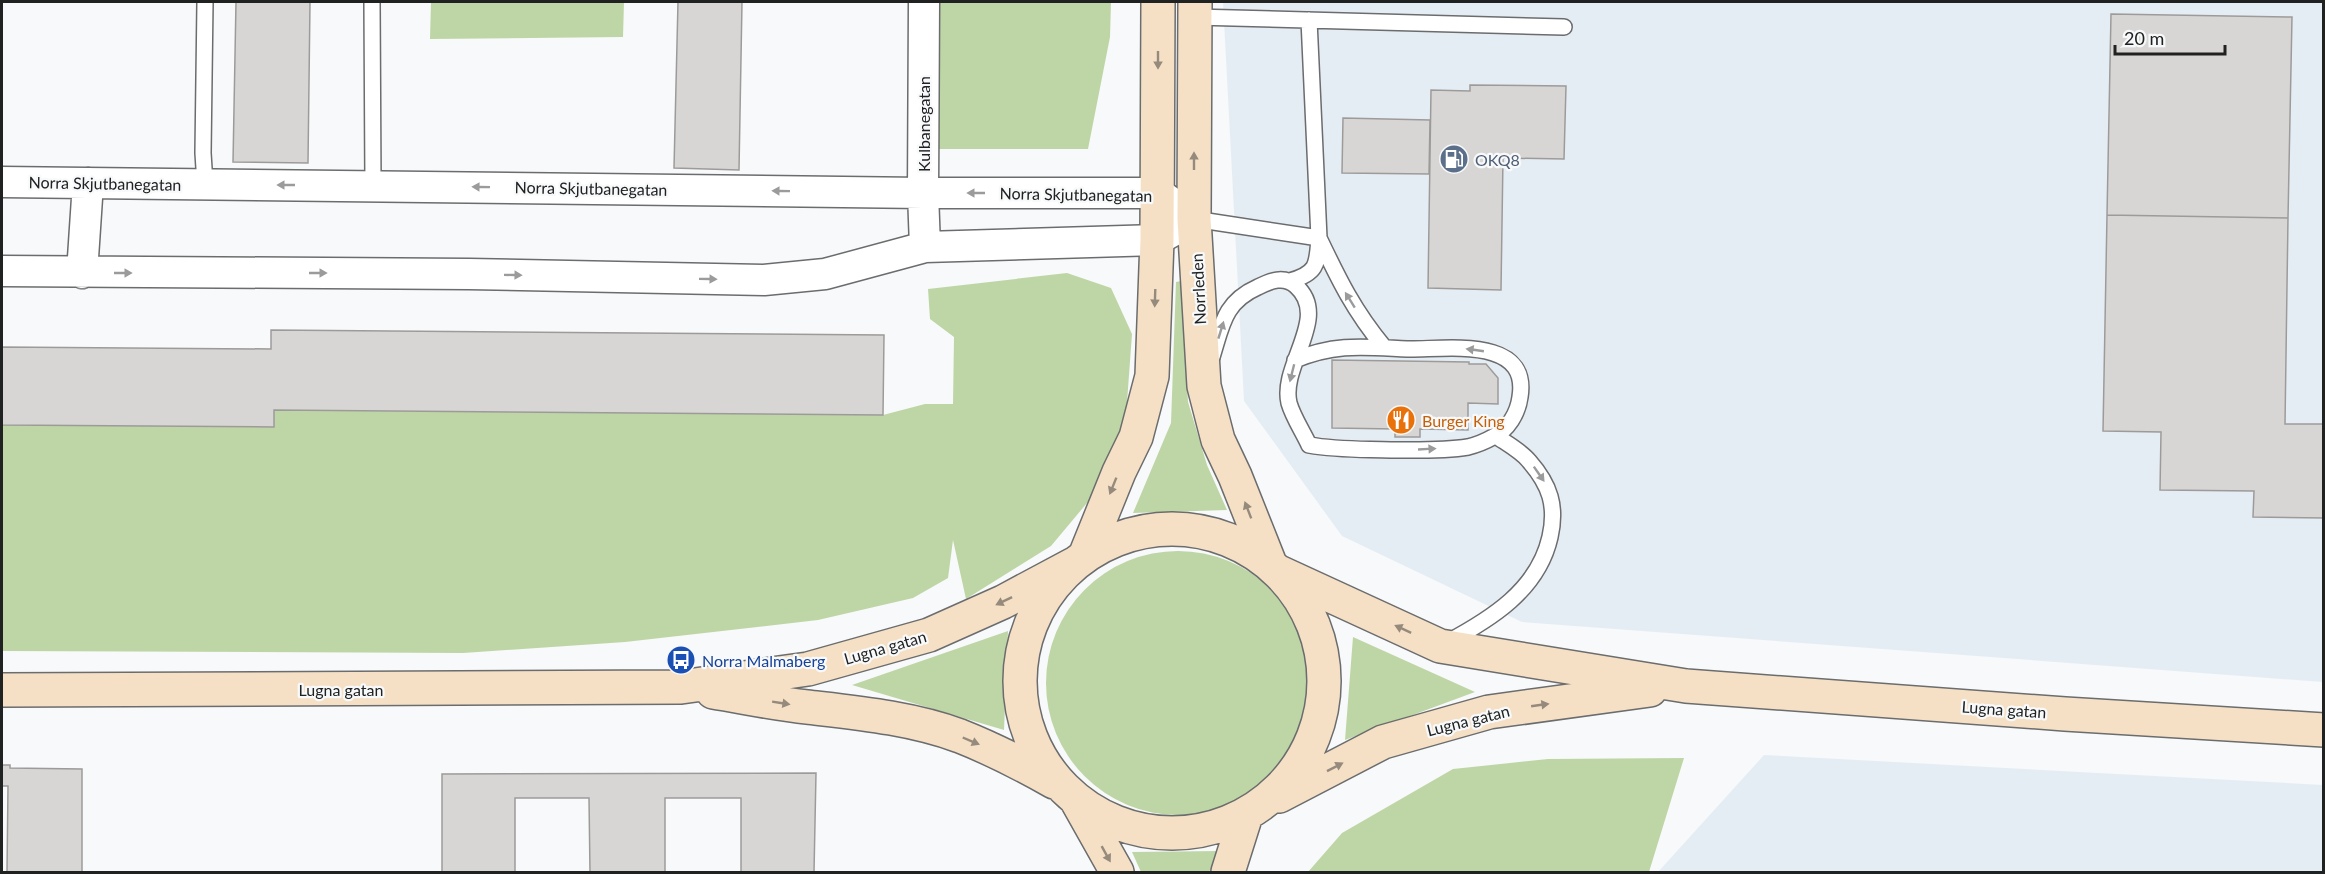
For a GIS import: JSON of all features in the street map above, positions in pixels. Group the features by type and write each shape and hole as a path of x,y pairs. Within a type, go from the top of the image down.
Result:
{"main road":[{"path":"1117,873 1067,792 1036,750 1023,712 1020,671 1028,631 1046,594 1080,560 1136,437 1152,376 1158,193 1158,2"},
{"name":"Norrleden","path":"1195,9 1194,219 1203,386 1218,440 1274,568"},
{"name":"Lugna gatan","path":"2,690 681,687 808,669 929,635 1002,602 1114,540 1146,531 1179,528 1211,534 1242,546 1274,568 1440,646 1686,686 2065,714 2324,730"},
{"path":"1228,873 1255,809 1295,772 1315,734 1324,691 1321,648 1305,607 1274,568"},
{"name":"Lugna gatan","path":"681,687 808,708 837,709 914,723 959,736 1013,759 1114,823 1158,834 1204,831 1255,809 1383,742 1490,712 1686,686"}],"street":[{"name":"Kulbanegatan","path":"924,2 925,247"},
{"name":"Norra Skjutbanegatan","path":"2,182 923,193 1158,193 1194,219"},
{"path":"82,273 88,183"},
{"path":"2,272 457,274 764,280 825,274 925,247 1157,240 1194,219"}],"lane":[{"path":"205,2 203,153 205,184"},
{"path":"372,2 373,186"},
{"path":"1195,9 1309,20 1564,27"},
{"path":"1203,386 1227,310 1250,291 1274,279 1290,281 1307,276 1317,264 1319,238 1309,20"},
{"path":"1194,219 1319,238"},
{"path":"1319,238 1346,296 1365,325 1384,347"},
{"path":"1290,281 1304,293 1309,311 1305,334 1295,360 1290,382 1289,403 1309,445 1335,450 1420,450 1470,446 1496,436 1513,420 1521,396 1518,370 1510,360 1494,353 1457,348 1358,346 1317,351 1295,360"},
{"path":"1440,646 1478,626 1511,601 1529,582 1546,556 1554,519 1548,487 1528,458 1496,436"}],"shaded area":[{"path":"1223,2 2323,2 2323,682 1522,622 1342,536 1244,401"},
{"path":"1764,755 2323,785 2323,872 1658,872"}],"green space":[{"path":"431,2 624,2 623,37 430,39"},
{"path":"928,2 1111,2 1110,37 1088,149 933,149"},
{"path":"1067,273 1111,288 1132,334 1126,416 1110,459 1092,497 1051,546 966,599 953,540 948,578 913,598 818,620 625,642 463,653 2,651 2,425 273,427 274,410 883,415 925,404 953,404 954,337 930,319 928,289"},
{"path":"1181,281 1188,402 1207,465 1227,510 1133,513 1171,423 1176,282"},
{"path":"1178,551 1204,554 1228,561 1251,574 1271,590 1287,610 1300,633 1307,657 1310,683 1307,709 1300,733 1287,756 1271,776 1251,792 1228,805 1204,812 1178,815 1152,812 1128,805 1105,792 1085,776 1069,756 1056,733 1049,709 1046,683 1049,657 1056,633 1069,610 1085,590 1105,574 1128,561 1152,554"},
{"path":"1008,631 1004,730 852,685"},
{"path":"1353,637 1475,692 1345,740"},
{"path":"1684,758 1649,872 1308,872 1342,833 1453,769 1548,759"},
{"path":"1220,851 1209,872 1141,872 1132,852"}],"building":[{"path":"236,2 310,2 308,163 233,162"},
{"path":"678,2 742,2 739,170 674,168"},
{"path":"2111,14 2292,17 2288,218 2107,215"},
{"path":"1470,85 1566,86 1564,159 1503,158 1501,290 1428,288 1431,90 1470,91"},
{"path":"1343,118 1430,120 1429,174 1342,173"},
{"path":"2107,215 2288,218 2285,424 2324,424 2324,518 2253,517 2254,491 2160,490 2161,432 2103,431"},
{"path":"271,330 884,335 883,415 274,410 274,427 2,425 2,347 271,349"},
{"path":"1332,360 1486,364 1498,378 1498,404 1468,403 1468,430 1420,429 1420,437 1395,437 1395,429 1332,428"},
{"path":"2,765 10,765 10,768 82,769 82,872 7,872 8,786 2,786"},
{"path":"816,773 814,872 741,872 741,798 665,798 665,872 590,872 589,798 515,798 515,872 442,872 442,774"}],"place":[{"name":"OKQ8","path":"1454,159"},
{"name":"Burger King","path":"1401,420"},
{"name":"Norra Malmaberg","path":"681,660"}]}
